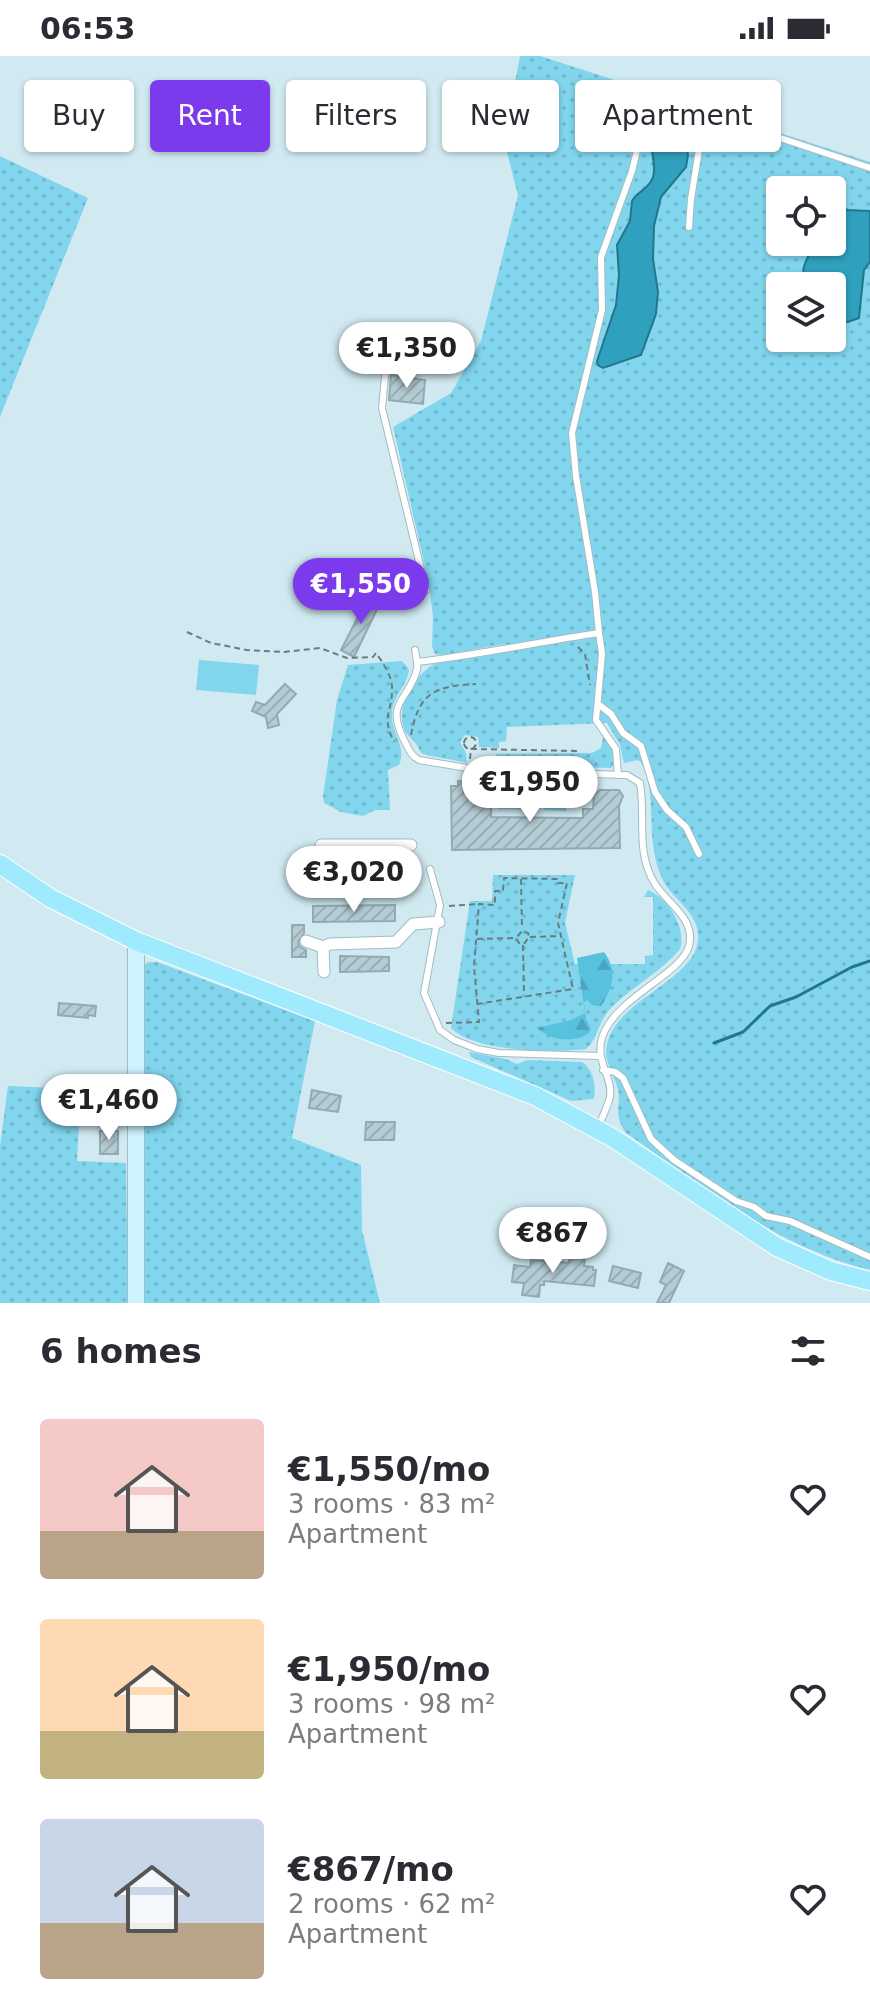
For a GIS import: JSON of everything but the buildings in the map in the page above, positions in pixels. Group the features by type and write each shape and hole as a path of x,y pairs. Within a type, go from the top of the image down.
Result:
{"main road":[{"path":"0,864 50,898 136,941 527,1092 598,1129 777,1247 831,1271 870,1281"}],"street":[{"path":"321,845 411,845"},
{"path":"306,941 323,947 330,944 396,942 413,924 439,922"},
{"path":"136,941 136,1303"},
{"path":"323,947 324,972"}],"lane":[{"path":"781,138 870,168"},
{"path":"618,775 616,749 596,720 602,654 572,433 602,310 601,257 637,152"},
{"path":"689,227 699,152"},
{"path":"386,366 382,408 426,590"},
{"path":"417,662 471,656 599,633"},
{"path":"415,650 418,667 402,695 397,717 398,727 413,757 485,771 618,775 636,778 640,783 641,836 650,871 655,884 685,921 690,935 686,952 607,1025 601,1039 600,1056 610,1086 610,1097 598,1129"},
{"path":"598,704 611,714 623,733 641,746 655,792 667,810 686,827 699,854"},
{"path":"430,869 440,906 423,986 426,1003 438,1026 454,1040 477,1049 499,1053 600,1056"},
{"path":"603,1070 615,1072 623,1078 651,1139 674,1160 766,1216 790,1221 870,1257"}],"path":[{"path":"187,632 211,643 247,650 284,652 320,648 347,658 373,657 376,653"},
{"path":"565,638 585,654 592,694 598,704"},
{"path":"409,748 413,724 423,699 445,687 476,684"},
{"path":"469,768 471,749 579,751"},
{"path":"440,906 495,905 495,891 503,891 504,878 558,879 558,883 567,883 558,923 573,989 477,1004"},
{"path":"516,938 522,931 521,878"},
{"path":"438,1026 444,1023 479,1022 474,966 479,904"},
{"path":"522,931 529,937"},
{"path":"524,997 523,944 529,937 561,936"},
{"path":"476,939 516,938 523,944"}],"shaded area":[{"path":"520,56 540,56 615,80 575,80 575,152 781,152 781,133 870,162 870,1270 836,1260 772,1231 683,1174 626,1133 622,1126 618,1114 617,1086 606,1056 611,1034 635,1005 682,969 693,956 698,932 692,917 665,884 658,869 649,786 643,766 638,760 624,763 620,745 607,723 507,727 506,741 499,742 499,748 479,747 478,737 465,735 460,742 467,763 423,754 404,729 402,711 408,692 427,669 434,664 506,650 505,644 435,654 429,584 393,427 451,393 481,341 518,195 507,152 559,152 559,80 515,80"},
{"path":"652,152 687,152 686,167 661,197 654,226 653,259 658,292 656,314 641,355 603,368 597,361 616,305 619,275 617,245 630,221 632,201 649,184 654,168"},
{"path":"0,156 88,198 0,417"},
{"path":"846,209 870,211 870,262 864,270 859,318 846,322 846,272 804,272 808,256 846,256"},
{"path":"199,660 259,665 256,695 196,690"},
{"path":"402,661 409,669 392,709 401,758 399,765 388,770 390,810 375,810 363,816 341,812 324,803 323,797 337,700 348,665"},
{"path":"603,737 613,751 612,768 495,765 496,754 592,753 601,748"},
{"path":"498,775 539,776 538,810 498,809"},
{"path":"545,776 567,777 566,811 544,810"},
{"path":"493,875 575,875 565,923 575,964 645,964 645,956 653,955 653,897 644,897 648,890 662,900 674,915 681,932 680,949 612,1007 586,1049 515,1049 477,1042 451,1028 470,901 492,901"},
{"path":"157,962 315,1021 292,1138 361,1165 362,1230 380,1303 141,1303 141,967"},
{"path":"469,1052 517,1064 528,1060 582,1062 593,1078 594,1099 571,1101 471,1057"},
{"path":"8,1086 81,1089 77,1161 126,1163 128,1303 0,1303 0,1146"}],"green space":[{"path":"604,952 611,966 612,979 601,1006 592,1005 587,1000 584,1002 591,1029 588,1034 575,1039 562,1039 549,1036 537,1028 571,1020 585,1013 577,958"}],"waterway":[{"path":"714,1043 743,1032 770,1006 796,997 852,967 870,961"}]}
